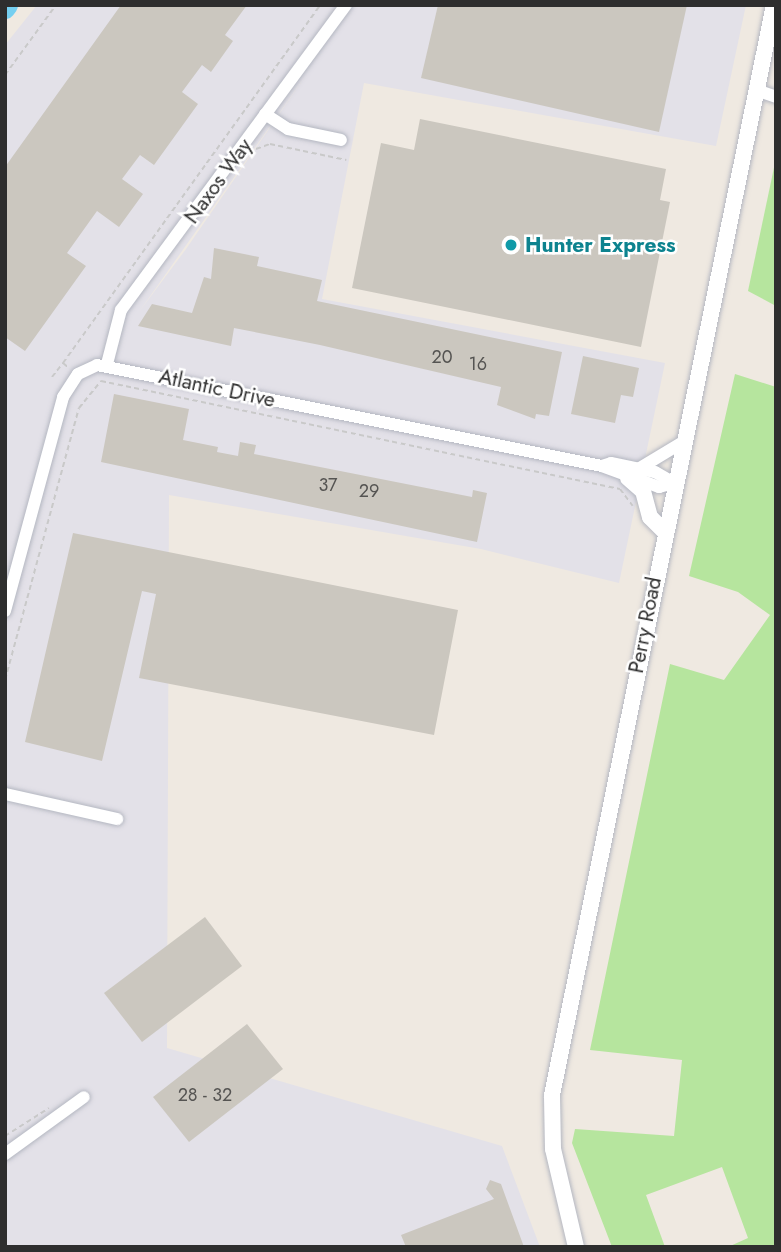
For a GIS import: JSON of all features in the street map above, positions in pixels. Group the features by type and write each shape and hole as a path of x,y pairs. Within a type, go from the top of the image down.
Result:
{"main road":[{"name":"Perry Road","path":"576,1247 553,1149 552,1095 663,530 774,5"},
{"path":"634,473 649,505 650,517 663,530"}],"street":[{"name":"Naxos Way","path":"107,364 121,310 346,5"},
{"path":"756,90 776,97"},
{"path":"265,114 288,130 341,140"},
{"path":"5,611 63,397 83,370 107,364"},
{"name":"Atlantic Drive","path":"107,364 634,473 659,486 674,483"},
{"path":"634,473 683,442"},
{"path":"5,794 117,819"},
{"path":"5,1154 84,1097"}],"path":[{"path":"5,75 57,5"},
{"path":"63,363 320,5"},
{"path":"230,130 257,149 270,144 346,160"},
{"path":"5,680 79,408 101,381 620,489 635,509 649,505"},
{"path":"5,1136 47,1106 56,1118"}],"shaded area":[{"path":"37,5 746,5 716,146 364,83 322,299 665,363 619,583 481,549 169,495 167,1048 502,1146 540,1247 5,1247 5,45","holes":["309,71 186,249 139,312"]}],"green space":[{"path":"776,158 776,306 748,291"},
{"path":"735,374 776,387 776,1247 728,1247 748,1238 722,1167 646,1195 665,1247 612,1247 572,1143 575,1129 674,1136 682,1060 590,1050 670,664 724,680 770,615 738,592 689,576"}],"building":[{"path":"121,5 247,5 225,35 233,41 211,72 202,65 182,92 198,104 154,165 140,155 122,179 143,194 119,227 97,211 67,253 86,266 25,351 5,337 5,167"},
{"path":"438,5 687,5 659,132 421,78"},
{"name":"Hunter Express","path":"420,119 666,169 660,200 670,202 641,347 352,288 381,143 414,150"},
{"path":"214,248 259,257 257,266 322,280 317,301 562,352 549,416 536,414 535,419 497,405 501,387 320,345 234,328 231,346 138,326 152,304 192,313 204,277 211,279"},
{"path":"583,356 639,368 633,397 621,395 615,423 571,414"},
{"path":"114,394 189,409 183,440 218,447 217,452 238,456 240,442 256,445 254,454 472,497 473,490 487,493 477,542 101,462"},
{"path":"73,533 458,610 434,735 139,678 156,594 142,591 102,761 25,742"},
{"path":"205,917 242,966 142,1042 104,993"},
{"path":"247,1024 283,1069 189,1142 153,1097"},
{"path":"490,1180 501,1184 524,1247 406,1247 401,1235 494,1199 486,1189"}],"waterway":[{"path":"5,9 8,5"}],"place":[{"name":"Hunter Express","path":"511,245"}]}
